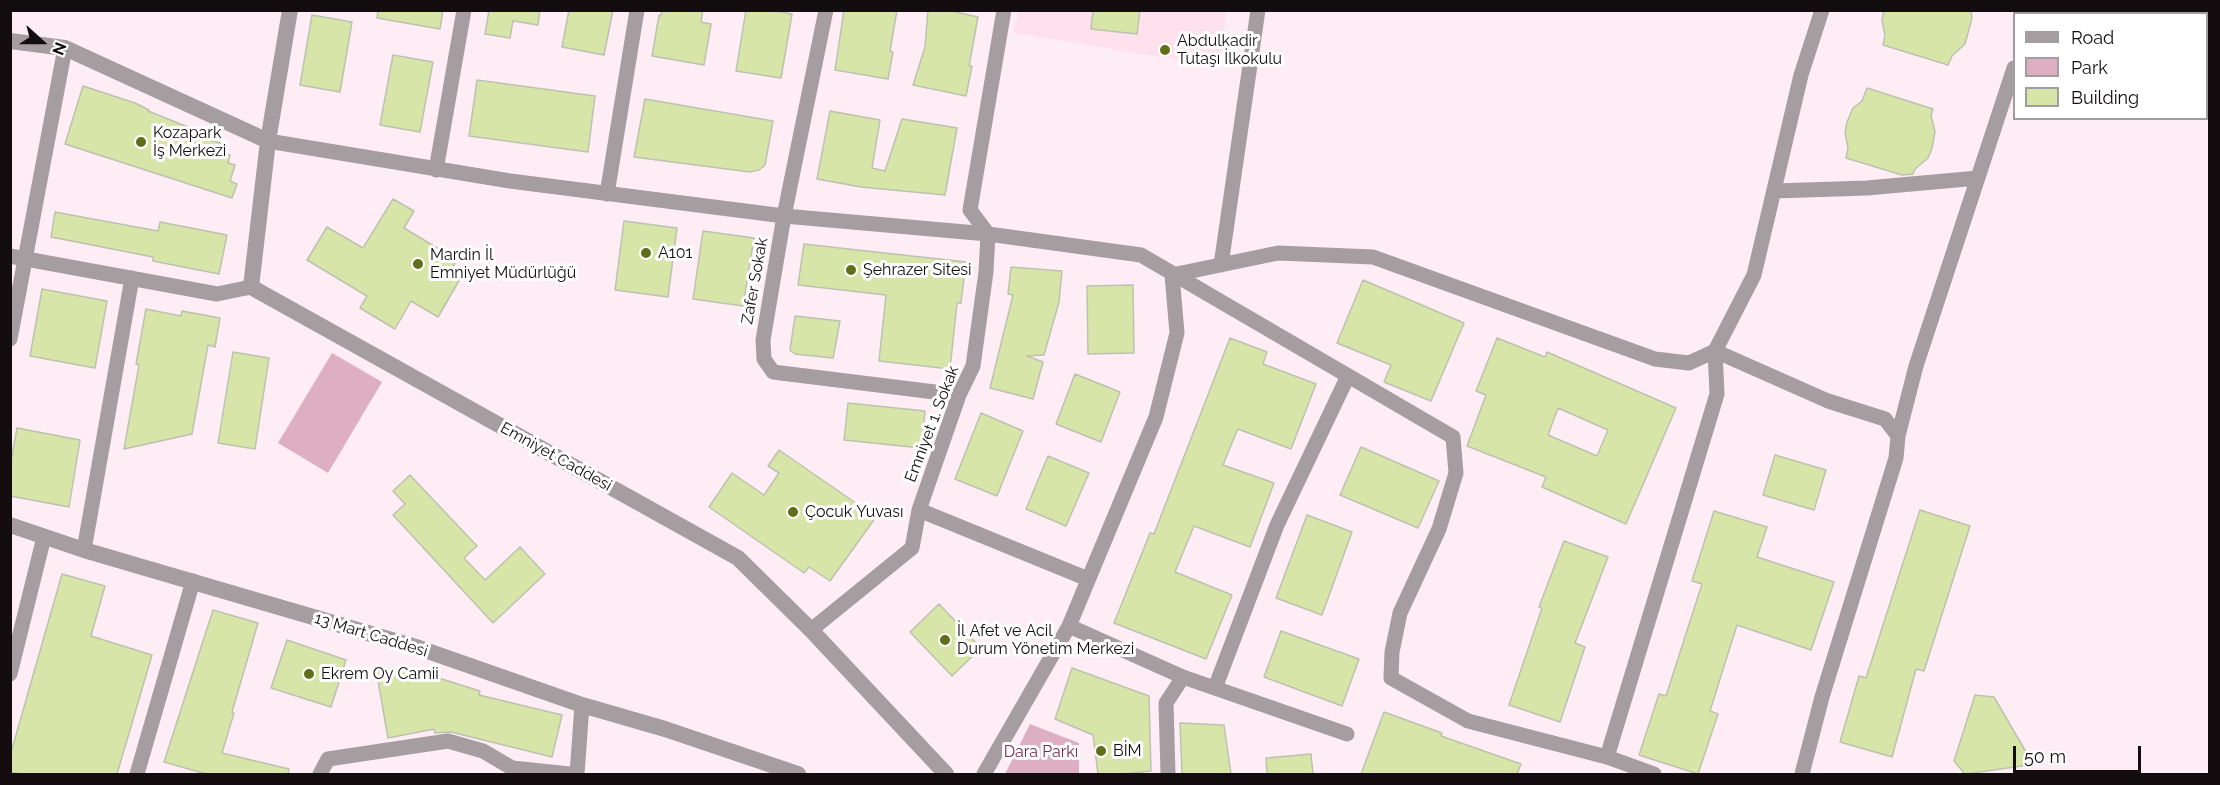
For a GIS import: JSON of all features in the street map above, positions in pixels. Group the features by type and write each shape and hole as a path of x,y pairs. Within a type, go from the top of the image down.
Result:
{"street":[{"path":"18,257 217,294 251,287 263,138 290,10"},
{"path":"436,170 464,10"},
{"path":"608,194 638,10"},
{"name":"Zafer Sokak","path":"826,10 784,216 763,340 765,359 773,372 959,395"},
{"path":"988,234 970,210 1004,10"},
{"path":"1221,265 1258,10"},
{"path":"1607,757 1718,394 1714,351 1754,275 1802,75 1822,10"},
{"path":"10,41 65,48 263,138 436,170 608,194 784,216 988,234 1141,255 1453,437 1456,473 1439,529 1400,613 1392,652 1391,678 1468,721 1607,757 1654,774"},
{"path":"10,339 18,257 65,48"},
{"path":"1802,774 1822,697 1896,458 1898,436 1916,366 2013,71"},
{"path":"1774,191 1867,188 1978,178"},
{"name":"Emniyet 1. Sokak","path":"812,630 912,548 919,510 959,395 973,366 986,272 988,234"},
{"path":"1172,275 1278,253 1373,258 1655,359 1689,363 1714,351 1828,401 1885,419 1898,436"},
{"path":"984,774 1068,626 1156,417 1177,333 1172,275"},
{"path":"84,550 132,278"},
{"name":"Emniyet Caddesi","path":"251,287 738,558 812,630 946,774"},
{"path":"1215,688 1277,525 1348,376"},
{"path":"919,510 1088,579"},
{"name":"13 Mart Caddesi","path":"10,525 84,550 419,648 582,705 665,729 798,774"},
{"path":"10,674 44,537"},
{"path":"137,774 193,581"},
{"path":"1068,626 1183,677 1347,734"},
{"path":"1168,774 1166,704 1183,677"},
{"path":"577,774 582,705"},
{"path":"320,774 328,759 448,741 483,751 512,768 570,774"}],"shaded area":[{"name":"Abdulkadir Tutaşı İlkokulu","path":"1018,11 1226,11 1221,67 1014,33"}],"green space":[{"path":"332,353 382,382 328,473 278,443"},
{"name":"Dara Parkı","path":"1030,724 1079,743 1079,774 1005,774"}],"building":[{"path":"378,10 443,10 440,29 377,18"},
{"path":"489,10 540,10 538,25 513,21 510,38 485,34"},
{"path":"569,10 613,10 604,55 562,47"},
{"path":"662,10 703,10 701,22 711,24 704,65 652,56 659,15 661,16"},
{"path":"746,10 772,10 792,14 781,78 736,71"},
{"path":"844,10 897,10 888,79 835,70"},
{"path":"928,10 947,10 978,17 966,96 913,85 925,47"},
{"path":"1093,10 1140,10 1137,34 1091,29"},
{"path":"1884,10 1971,10 1972,18 1965,44 1952,56 1948,65 1883,45"},
{"path":"312,15 352,22 340,92 300,85"},
{"path":"393,55 433,62 420,132 380,125"},
{"path":"477,80 595,96 588,152 469,136"},
{"name":"Kozapark İş Merkezi","path":"83,86 135,103 148,111 203,133 202,135 212,138 211,140 226,145 223,153 230,155 228,163 235,165 230,181 237,184 232,198 65,144"},
{"path":"1867,88 1933,109 1931,115 1935,131 1932,148 1928,158 1915,169 1913,174 1902,175 1846,158 1847,122 1853,108 1862,101"},
{"path":"645,99 773,121 765,165 759,170 750,172 634,157"},
{"path":"830,111 880,120 872,168 885,171 902,119 957,128 945,195 861,187 817,179"},
{"name":"Mardin İl Emniyet Müdürlüğü","path":"393,199 414,211 404,228 457,260 449,273 460,279 438,317 411,301 395,329 360,308 367,296 307,260 327,227 363,248"},
{"path":"55,212 158,231 160,222 227,235 219,274 153,261 153,257 51,237"},
{"path":"624,221 677,228 668,297 615,290"},
{"path":"703,231 754,238 743,306 693,299"},
{"path":"804,244 966,262 961,303 957,303 950,369 879,361 886,295 798,285"},
{"path":"1011,267 1062,271 1059,302 1044,355 1027,356 1043,362 1033,399 990,388 1013,295 1008,294"},
{"path":"1363,280 1464,323 1431,401 1384,382 1391,365 1337,343"},
{"path":"1133,285 1134,353 1088,354 1087,286"},
{"path":"42,289 107,301 95,368 30,356"},
{"path":"146,309 181,316 182,311 220,318 215,347 208,345 192,434 124,449 139,365 136,364"},
{"path":"795,316 840,321 833,358 795,354 790,350"},
{"path":"1230,338 1267,352 1263,364 1316,384 1291,449 1238,429 1223,465 1274,483 1250,547 1194,526 1175,572 1232,595 1206,659 1114,623 1150,533 1154,534"},
{"path":"1497,338 1545,357 1547,352 1676,408 1626,524 1542,487 1546,477 1467,446 1486,395 1476,391","holes":["1558,408 1608,430 1597,456 1548,435"]},
{"path":"233,352 269,358 255,449 218,443"},
{"path":"1075,374 1120,392 1101,442 1056,424"},
{"path":"848,403 925,411 921,448 844,440"},
{"path":"981,413 1023,431 997,496 955,479"},
{"path":"17,428 80,440 69,507 10,496 10,467"},
{"path":"1361,447 1439,481 1418,528 1340,495"},
{"name":"Çocuk Yuvası","path":"779,450 876,517 830,581 809,567 804,573 709,507 732,473 764,495 779,473 768,466"},
{"path":"1775,455 1826,470 1814,510 1763,495"},
{"path":"1048,456 1089,473 1066,526 1026,509"},
{"path":"410,475 477,546 464,558 485,580 520,547 545,574 493,623 393,515 405,504 393,491"},
{"path":"1920,510 1970,526 1924,671 1916,669 1892,757 1840,742 1859,676 1866,678"},
{"path":"1714,511 1767,527 1757,557 1834,582 1811,650 1737,625 1710,711 1718,714 1698,774 1639,755 1659,694 1666,696 1702,584 1692,581"},
{"path":"1307,515 1352,532 1322,615 1276,598"},
{"path":"1564,541 1608,557 1575,643 1585,647 1560,722 1509,705 1542,608 1539,607"},
{"path":"62,574 105,586 91,636 152,655 117,774 10,772 10,756"},
{"name":"İl Afet ve Acil Durum Yönetim Merkezi","path":"939,604 981,648 952,676 910,632"},
{"path":"213,610 258,623 222,753 289,769 288,774 206,774 164,762"},
{"path":"1281,631 1359,659 1342,706 1264,677"},
{"name":"Ekrem Oy Camii","path":"287,640 346,660 331,707 271,688"},
{"path":"1072,668 1149,696 1151,771 1098,774 1093,735 1055,719"},
{"path":"376,669 410,669 480,691 479,695 562,715 552,757 451,732 435,733 434,729 388,738"},
{"path":"1975,695 1994,697 2029,757 2022,766 1965,774 1954,761"},
{"path":"1384,712 1442,733 1441,736 1521,764 1517,774 1361,774"},
{"path":"1180,723 1224,725 1231,774 1182,774"},
{"path":"1311,754 1313,774 1267,774 1266,758"}],"place":[{"name":"Abdulkadir Tutaşı İlkokulu","path":"1165,50"},
{"name":"Kozapark İş Merkezi","path":"141,142"},
{"name":"A101","path":"646,253"},
{"name":"Mardin İl Emniyet Müdürlüğü","path":"418,264"},
{"name":"Şehrazer Sitesi","path":"851,270"},
{"name":"Çocuk Yuvası","path":"793,512"},
{"name":"İl Afet ve Acil Durum Yönetim Merkezi","path":"945,640"},
{"name":"Ekrem Oy Camii","path":"309,674"},
{"name":"BİM","path":"1101,751"}]}
